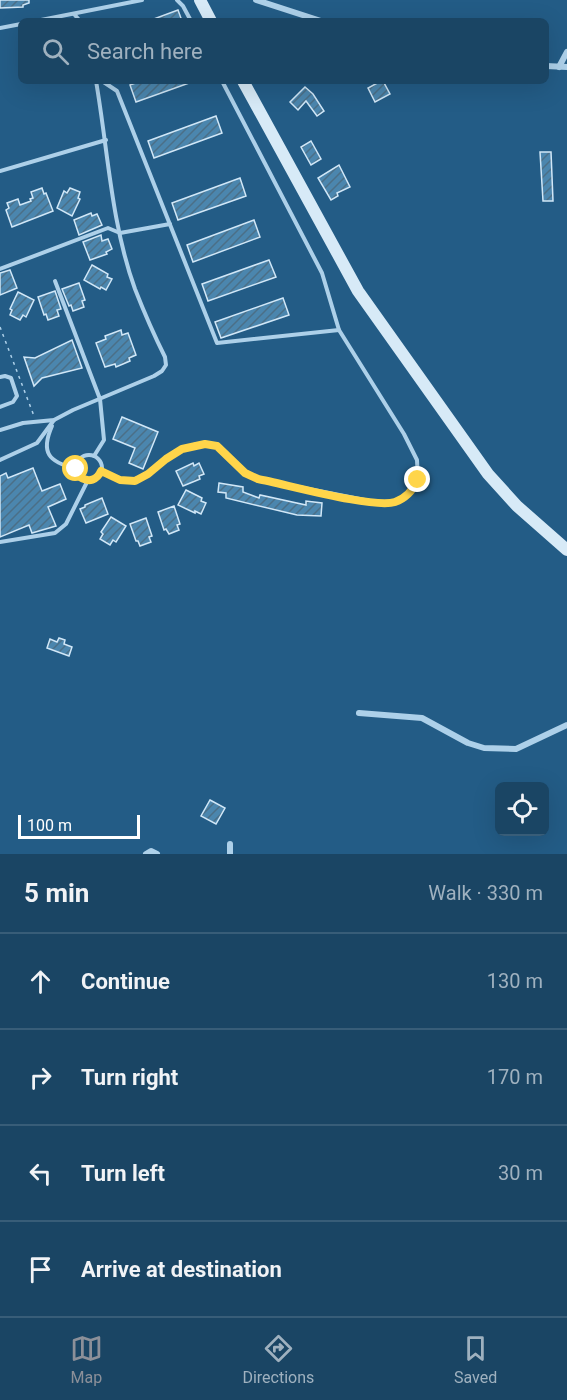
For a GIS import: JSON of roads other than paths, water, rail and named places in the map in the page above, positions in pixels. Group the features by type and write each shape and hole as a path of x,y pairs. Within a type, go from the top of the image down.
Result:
{"main road":[{"path":"200,0 209,18"},
{"path":"245,84 358,291 488,474 517,506 567,550"}],"street":[{"path":"256,0 312,18"},
{"path":"559,67 567,52"},
{"path":"549,66 567,67"},
{"path":"359,713 422,718 468,744 484,748 516,748 567,725"},
{"path":"230,844 230,854"},
{"path":"146,854 151,851 157,854"}],"lane":[{"path":"52,18 142,0"},
{"path":"177,0 189,18"},
{"path":"74,14 77,18"},
{"path":"0,28 18,25"},
{"path":"0,430 35,421 54,420 154,376 166,365 165,357 135,288 120,233 97,84"},
{"path":"106,84 117,91 217,343 339,330"},
{"path":"101,471 120,480 135,481 182,449 205,444 217,446 245,473 258,479 380,503 395,502 411,493 418,480 417,459 404,434 339,330 322,273 224,84"},
{"path":"0,171 106,140"},
{"path":"0,269 108,228 120,233 170,224"},
{"path":"55,280 100,399 104,440 94,456"},
{"path":"0,377 11,378 17,396 13,402 0,407"},
{"path":"0,460 37,442 54,420"},
{"path":"54,420 47,438 47,450 57,464 76,469"},
{"path":"94,456 100,462 101,471 96,478 88,480 80,477 76,464 81,457 94,456"},
{"path":"0,542 55,533 66,524 88,480"}]}
